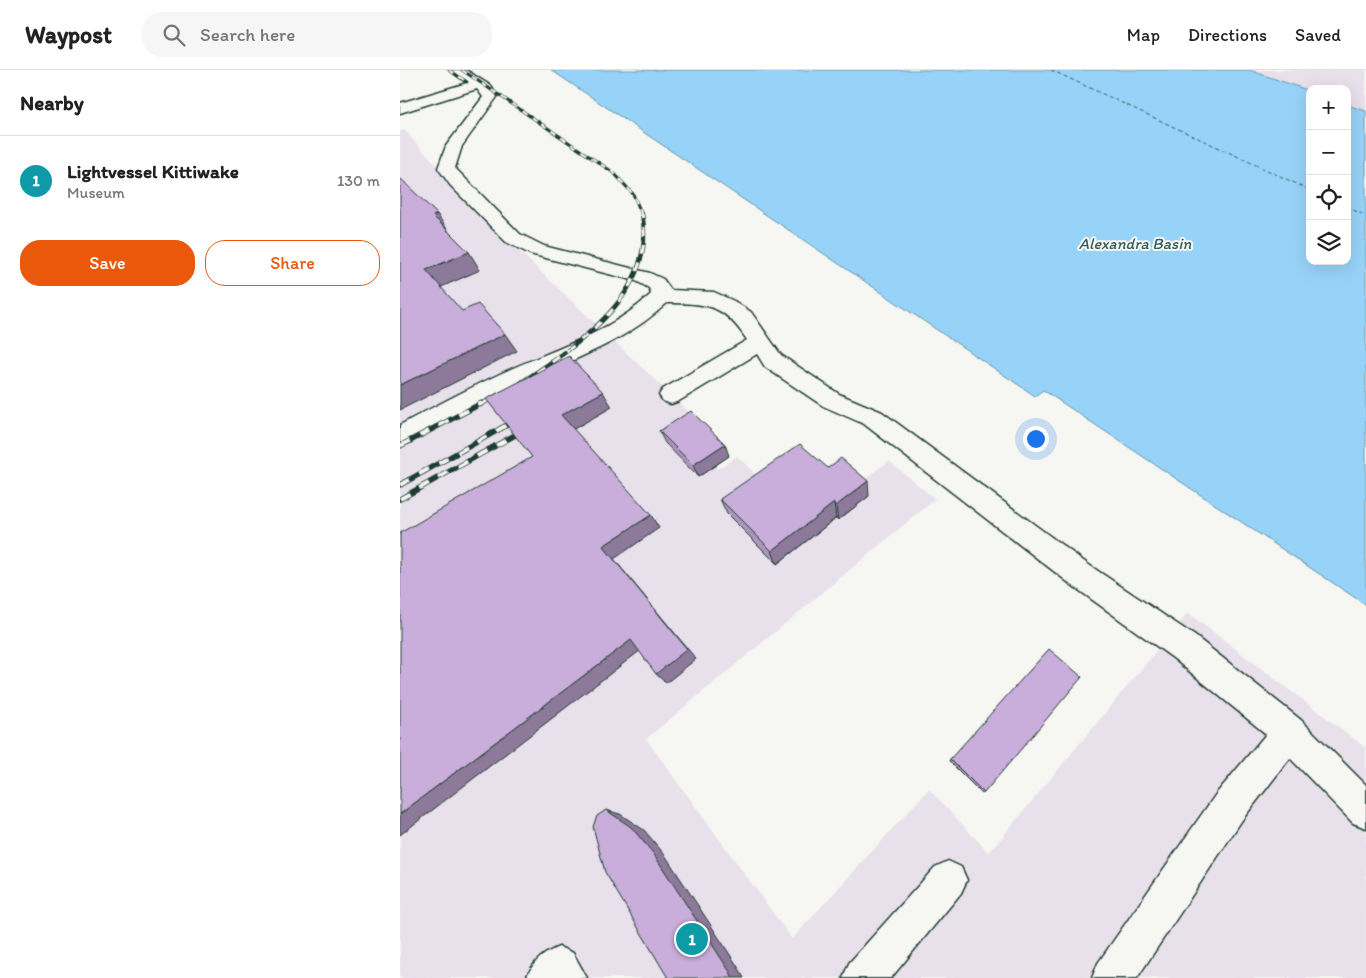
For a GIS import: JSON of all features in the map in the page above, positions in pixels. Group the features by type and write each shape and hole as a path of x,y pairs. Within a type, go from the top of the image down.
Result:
{"lane":[{"path":"457,70 486,89 490,97 454,146 446,168 456,181 513,238 537,250 643,277 657,283 662,296"},
{"path":"400,108 479,84"},
{"path":"400,436 502,383 610,333 637,318 651,308 662,296 707,297 727,306 743,318 774,361 831,400 873,418 1079,574 1184,647 1289,732 1366,810"},
{"path":"672,395 760,342"},
{"path":"1113,978 1229,807 1289,732"},
{"path":"864,978 948,880"},
{"path":"547,978 560,967 566,978"}],"shaded area":[{"path":"1249,70 1366,70 1366,111 1351,106 1351,85 1306,85 1306,90"},
{"path":"404,130 503,236 713,435 695,447 718,469 737,456 757,476 857,485 889,461 935,499 646,739 792,939 929,789 989,853 1188,613 1366,748 1366,978 400,978 400,132"}],"water":[{"name":"Alexandra Basin","path":"551,70 1249,70 1306,90 1306,265 1351,265 1351,106 1366,111 1366,605 1043,390 1035,396"}],"building":[{"path":"400,178 437,214 433,216 469,252 426,270 462,311 478,304 505,334 400,385"},
{"path":"569,356 603,392 561,415 651,515 603,546 687,649 656,674 631,640 400,814 400,533 532,457 486,399"},
{"path":"691,411 725,444 693,465 659,431"},
{"path":"800,444 828,468 841,458 868,481 836,506 834,503 772,551 720,499"},
{"path":"1049,649 1082,677 984,793 950,759"},
{"path":"606,810 631,827 653,853 733,978 668,978 605,872 593,827 597,816"}],"ferry route":[{"path":"1051,70 1306,188"},
{"path":"1351,209 1366,216"}],"railway":[{"path":"449,70 467,82"},
{"path":"462,70 614,173 633,194 642,215"},
{"path":"522,382 567,351 589,333 626,292 638,268 644,242 642,214"},
{"path":"480,405 500,394"},
{"path":"400,446 482,403"},
{"path":"400,485 507,425"},
{"path":"400,499 515,435"}],"place":[{"name":"Lightvessel Kittiwake","path":"692,939"}]}
